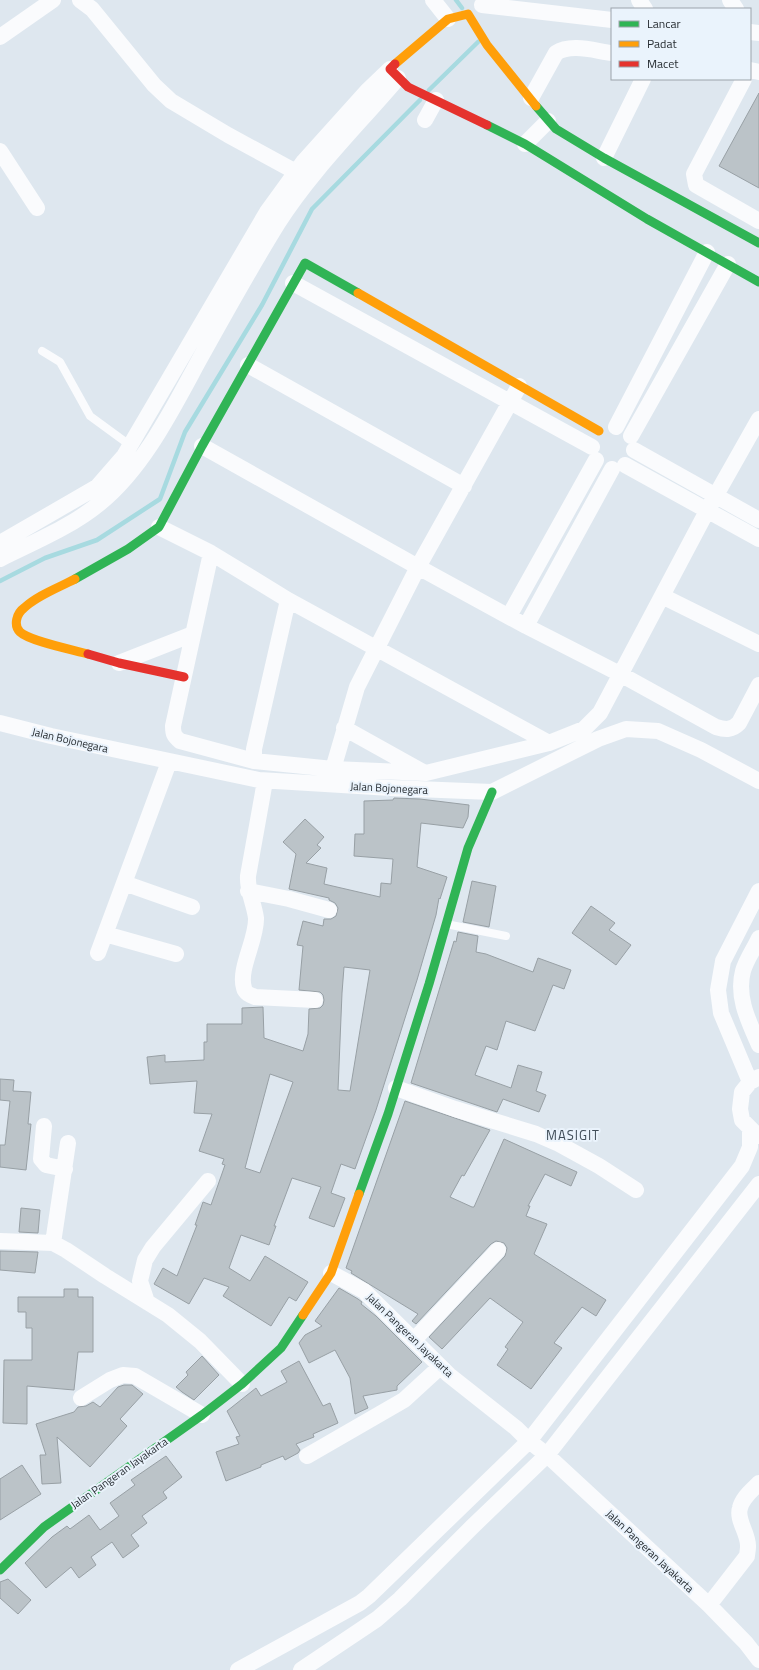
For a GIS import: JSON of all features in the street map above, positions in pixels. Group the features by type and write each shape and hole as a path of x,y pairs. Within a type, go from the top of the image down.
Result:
{"street":[{"path":"0,37 53,0"},
{"path":"80,0 92,10 154,85 172,101 228,135 317,172"},
{"path":"433,0 462,17 556,129 604,158 759,243"},
{"path":"0,559 79,519 101,503 122,482 160,429 225,314 278,223 291,204 399,78 462,17 480,3 611,20"},
{"path":"531,98 556,53 562,49 576,48 611,53"},
{"path":"0,543 97,487 111,471 131,446 267,212 300,166 367,91 399,78"},
{"path":"399,78 431,98 525,144 647,219 759,282"},
{"path":"604,158 643,80"},
{"path":"743,80 694,174 694,180 696,185 759,221"},
{"path":"425,120 431,98"},
{"path":"525,144 548,120"},
{"path":"0,151 37,208"},
{"path":"616,427 707,252"},
{"path":"184,677 119,663 36,640 20,632 16,624 17,616 23,608 32,602 103,564 128,549 159,527 202,446 305,263 600,431"},
{"path":"526,626 618,467 632,457 633,443 728,264"},
{"path":"293,283 510,402 594,453 602,466 618,467 759,539"},
{"path":"248,364 464,486"},
{"path":"333,769 357,687 375,649 418,567 519,386"},
{"path":"211,553 173,726 174,737 180,742 254,761 333,769 426,773 548,743 584,729 600,713 706,511 759,419"},
{"path":"510,616 594,453 595,436 606,428 616,427 626,431 633,443 715,496 759,520"},
{"path":"202,446 418,567 526,626 620,674 716,727 725,730 734,728 739,722 759,685"},
{"path":"111,471 122,482"},
{"path":"159,527 211,553 288,600 375,649 527,730 548,743"},
{"path":"662,596 759,644"},
{"path":"254,761 254,749 288,600"},
{"path":"119,663 194,634"},
{"name":"Jalan Bojonegara","path":"0,723 169,762 265,781 492,792 598,739 626,729 658,732 700,750 759,781"},
{"path":"344,728 426,773"},
{"path":"98,953 169,762"},
{"path":"265,781 248,876 248,891 254,911 256,925 244,974 244,989 248,994 255,997 315,1000"},
{"path":"331,1273 396,1088 429,984 468,848 492,792"},
{"path":"124,883 192,907"},
{"path":"248,891 288,899 329,910"},
{"path":"238,1670 360,1603 369,1596 529,1441 742,1166 754,1133 742,1120 740,1109 742,1092 755,1080 720,1013 718,990 723,961 759,891"},
{"path":"105,934 176,954"},
{"path":"759,938 743,970 740,988 746,1014 759,1045"},
{"path":"396,1088 455,1109 536,1134 559,1144 599,1166 636,1190"},
{"path":"44,1126 41,1159 46,1165 65,1169"},
{"path":"53,1243 68,1143"},
{"path":"147,1302 140,1281 145,1260 153,1247 208,1181"},
{"path":"301,1670 378,1619 400,1600 472,1527 547,1455 759,1184"},
{"path":"0,1241 53,1243 168,1315 200,1341 242,1384"},
{"path":"414,1340 498,1250"},
{"name":"Jalan Pangeran Jayakarta","path":"0,1570 44,1527 202,1415 242,1384 281,1348 331,1273 364,1290 440,1367 547,1455 709,1605 746,1643 759,1660"},
{"path":"307,1456 404,1400 440,1367"},
{"path":"81,1398 117,1377 123,1375 135,1376 202,1415"},
{"path":"709,1605 746,1556 748,1547 747,1537 739,1515 739,1509 742,1503 759,1483"}],"lane":[{"path":"42,351 60,362 90,416 131,446"},
{"path":"446,924 506,936"}],"building":[{"path":"759,93 759,188 719,166"},
{"path":"394,798 420,799 469,805 468,817 463,828 421,823 417,867 447,877 440,899 439,898 436,915 417,980 376,1110 355,1169 341,1164 331,1193 345,1198 334,1227 309,1218 321,1187 292,1178 274,1226 276,1226 269,1245 241,1235 229,1268 250,1281 265,1256 308,1282 296,1301 289,1297 271,1326 223,1296 229,1287 204,1278 189,1304 154,1284 163,1268 177,1276 197,1225 195,1225 203,1202 211,1205 225,1165 222,1164 224,1159 199,1151 212,1114 194,1113 197,1081 150,1084 147,1057 165,1055 165,1062 204,1060 204,1042 207,1042 207,1024 242,1024 242,1008 263,1007 264,1038 303,1051 308,1034 309,1009 320,1008 323,1005 324,1000 323,995 320,992 299,990 303,946 297,945 303,921 323,926 324,919 331,919 336,916 338,908 335,903 329,900 329,898 289,889 296,854 283,842 305,819 324,837 317,845 321,848 306,863 327,868 324,884 380,897 381,883 391,884 393,859 354,856 355,834 364,834 364,801 393,800","holes":["344,967 370,970 350,1091 338,1090","270,1074 293,1082 260,1173 245,1168"]},
{"path":"472,881 496,886 489,927 463,922"},
{"path":"591,906 615,923 609,930 631,945 616,965 572,933"},
{"path":"458,932 478,936 476,952 486,954 533,972 538,958 571,970 564,989 553,985 535,1031 506,1021 497,1050 486,1046 475,1075 511,1088 518,1065 542,1072 536,1091 546,1095 539,1112 503,1099 497,1112 411,1083"},
{"path":"0,1079 14,1080 13,1091 31,1092 28,1124 31,1124 26,1170 0,1167 0,1145 5,1145 10,1101 0,1100"},
{"path":"405,1101 490,1130 464,1176 462,1175 450,1197 472,1207 474,1207 504,1139 577,1172 571,1186 545,1174 528,1206 530,1206 526,1216 547,1224 534,1254 606,1300 596,1316 582,1307 554,1343 562,1348 531,1389 497,1365 508,1349 505,1347 523,1322 490,1298 442,1349 429,1337 505,1256 507,1248 504,1243 496,1241 491,1244 416,1324 412,1321 418,1314 351,1273 352,1271 346,1268"},
{"path":"21,1208 40,1210 38,1233 19,1232"},
{"path":"0,1251 38,1252 35,1273 0,1270"},
{"path":"339,1288 362,1302 361,1304 376,1316 422,1362 397,1386 397,1390 363,1396 368,1408 355,1414 350,1378 335,1350 309,1363 299,1343 305,1335 322,1326 315,1321"},
{"path":"64,1289 78,1289 78,1297 93,1297 93,1352 78,1352 74,1390 27,1386 27,1424 3,1423 4,1360 32,1360 32,1328 26,1328 26,1312 18,1312 18,1297 64,1297"},
{"path":"202,1356 219,1375 194,1400 176,1387 188,1375 186,1372"},
{"path":"299,1361 323,1406 330,1403 338,1423 313,1434 314,1437 296,1444 300,1450 298,1453 285,1460 283,1456 261,1465 261,1467 226,1481 216,1452 239,1444 236,1437 240,1436 227,1411 256,1388 261,1396 287,1382 281,1371"},
{"path":"132,1385 143,1394 120,1419 127,1426 90,1467 57,1437 61,1483 42,1484 40,1455 46,1455 36,1424 74,1412 78,1407 86,1406 93,1402 100,1407 118,1387"},
{"path":"166,1456 182,1477 163,1492 167,1498 142,1516 147,1523 131,1535 139,1546 123,1558 112,1542 91,1557 96,1565 79,1578 71,1567 46,1588 25,1563 52,1537 67,1526 70,1529 89,1515 100,1530 119,1516 110,1503 135,1485 131,1480"},
{"path":"22,1465 41,1494 0,1520 0,1479"},
{"path":"8,1579 31,1600 18,1614 0,1598 0,1582"}],"waterway":[{"path":"456,0 462,8"},
{"path":"429,90 478,42"},
{"path":"0,581 45,558 97,540 160,499 185,432 262,305 312,209 420,100"}],"traffic: fast":[{"path":"536,106 556,129 604,158 759,243"},
{"path":"487,125 525,144 647,219 759,282"},
{"path":"75,579 128,549 159,527 202,446 305,263 358,293"},
{"path":"359,1194 388,1114 429,984 468,848 492,792"},
{"path":"0,1570 44,1527 202,1415 242,1384 281,1348 303,1315"}],"traffic: slow":[{"path":"395,64 448,19 468,14 487,45 536,106"},
{"path":"358,293 599,431"},
{"path":"75,579 42,595 30,603 19,613 16,623 20,632 32,639 88,654"},
{"path":"303,1315 331,1273 359,1194"}],"traffic: jam":[{"path":"395,64 390,69 408,87 487,125"},
{"path":"88,654 119,663 184,677"}],"district":[{"name":"MASIGIT","path":"573,1135"}]}
